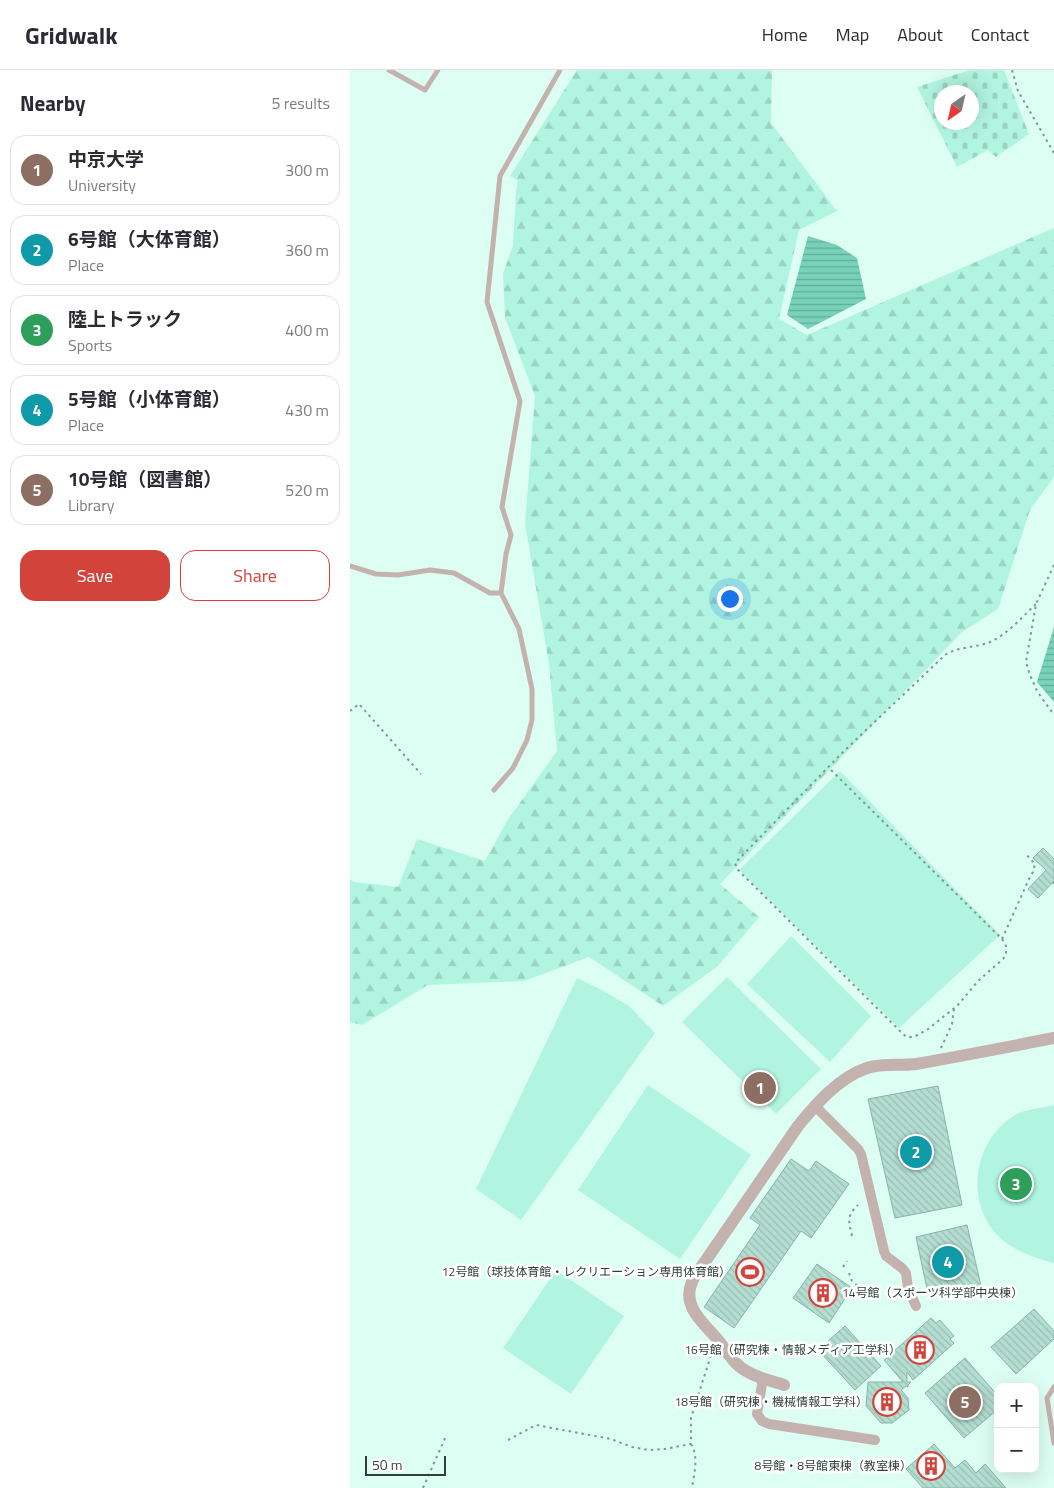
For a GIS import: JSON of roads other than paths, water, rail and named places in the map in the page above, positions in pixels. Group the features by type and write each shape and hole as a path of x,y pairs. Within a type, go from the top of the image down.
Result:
{"street":[{"path":"784,1385 748,1373 735,1363 697,1317 690,1306 689,1296 691,1283 798,1126 829,1091 849,1077 867,1068 939,1060 1054,1038"},
{"path":"815,1106 862,1154 884,1251 886,1256 906,1273 908,1288 916,1306"},
{"path":"763,1378 757,1414 762,1421 769,1424 874,1440"}],"lane":[{"path":"389,70 425,90 438,70"},
{"path":"494,790 513,768 527,740 532,720 532,689 519,628 501,592 506,554 511,535 502,507 520,401 487,302 500,176 560,70"},
{"path":"350,566 376,574 398,575 430,570 454,573 490,593 501,592"},
{"path":"1054,1387 1047,1398 1054,1443"}],"place":[{"name":"中京大学","path":"760,1088"},
{"name":"6号館（大体育館）","path":"916,1152"},
{"name":"陸上トラック","path":"1016,1184"},
{"name":"5号館（小体育館）","path":"948,1262"},
{"name":"12号館（球技体育館・レクリエーション専用体育館）","path":"750,1272"},
{"name":"14号館（スポーツ科学部中央棟）","path":"823,1293"},
{"name":"16号館（研究棟・情報メディア工学科）","path":"920,1350"},
{"name":"18号館（研究棟・機械情報工学科）","path":"887,1402"},
{"name":"10号館（図書館）","path":"965,1402"},
{"name":"8号館・8号館東棟（教室棟）","path":"931,1466"}]}
